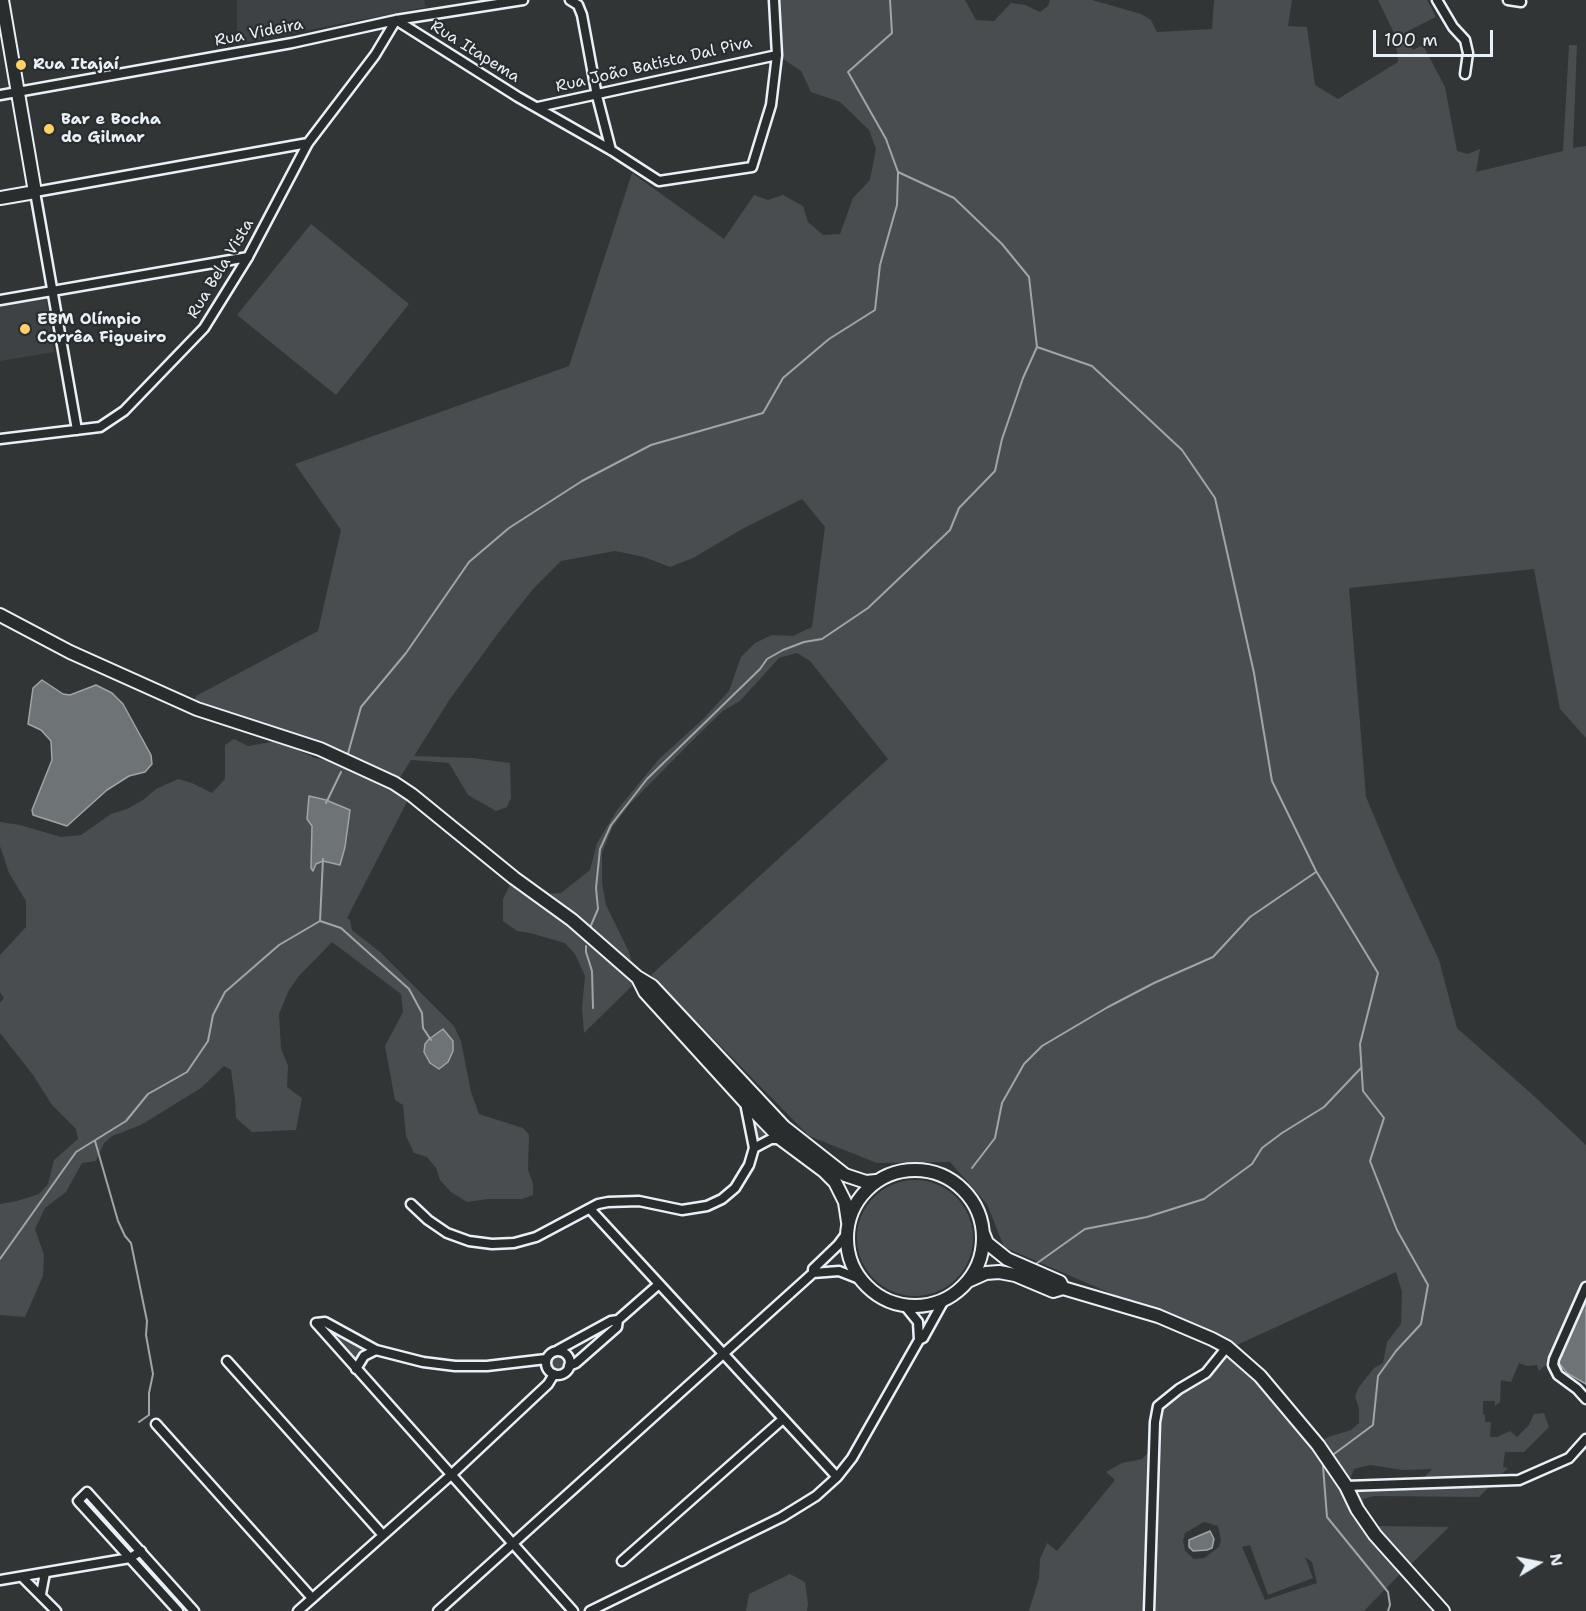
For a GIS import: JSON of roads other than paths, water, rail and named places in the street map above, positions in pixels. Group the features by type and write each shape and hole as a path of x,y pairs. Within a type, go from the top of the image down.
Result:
{"street":[{"path":"2,0 77,430"},
{"name":"Rua Videira","path":"0,95 292,43 396,20 523,0"},
{"path":"570,0 578,5 582,15 597,96 611,150"},
{"path":"774,0 777,55"},
{"path":"1437,0 1453,27 1465,40 1468,53 1465,74"},
{"path":"1508,0 1521,2"},
{"name":"Rua Itapema","path":"396,20 611,150 658,181 752,167 771,105 777,55"},
{"name":"Rua Bela Vista","path":"0,440 100,427 124,411 204,328 248,257 308,143 375,55 396,20"},
{"name":"Rua João Batista Dal Piva","path":"538,107 777,55"},
{"path":"0,198 308,143"},
{"path":"0,300 248,257"},
{"path":"0,615 70,652 197,710 320,749 394,783 412,795 514,878 572,920 637,977 652,986 784,1127 845,1175 866,1182 876,1181 904,1170 925,1170 944,1176 961,1188 968,1195 978,1213 982,1233 981,1253 968,1281"},
{"path":"637,977 645,992 747,1104 781,1139 835,1182 845,1202 847,1243 851,1263 861,1281 868,1288 885,1300 904,1306 925,1305 953,1294 980,1274 999,1272 1015,1275 1053,1291 1063,1288 1158,1316 1227,1347 1260,1376 1318,1445 1375,1535 1407,1568 1443,1611"},
{"path":"411,1204 447,1233 469,1241 492,1244 514,1243 536,1237 608,1202 629,1200 651,1202 682,1210 707,1206 729,1194 741,1181 750,1165 754,1148 747,1104"},
{"path":"754,1148 771,1139 781,1139"},
{"path":"438,1611 813,1273 813,1269 838,1245 848,1228 856,1204 876,1181"},
{"path":"590,1209 837,1477"},
{"path":"982,1233 987,1242 1007,1260 1059,1282 1063,1288"},
{"path":"813,1273 839,1271 861,1281"},
{"path":"618,1320 618,1327 561,1374 554,1374 546,1366 546,1359 550,1353 611,1321 618,1320 659,1284"},
{"path":"1586,1287 1553,1365 1557,1375 1577,1389 1586,1399"},
{"path":"590,1611 782,1517 816,1496 837,1477 852,1458 944,1299"},
{"path":"904,1306 918,1322 919,1340"},
{"path":"546,1359 488,1366 455,1366 407,1359 376,1350 325,1322 316,1323 573,1611"},
{"path":"1149,1611 1155,1422 1158,1406 1179,1389 1206,1373 1227,1347"},
{"path":"356,1369 364,1356 376,1350"},
{"path":"558,1350 568,1355 569,1366"},
{"path":"227,1361 382,1534"},
{"path":"298,1611 451,1475 548,1384 554,1374"},
{"path":"622,1561 783,1419"},
{"path":"156,1424 312,1598"},
{"path":"1346,1486 1519,1480 1569,1458 1586,1439"},
{"path":"178,1611 78,1501 87,1492 194,1611"},
{"path":"0,1580 130,1558 141,1551"},
{"path":"41,1594 45,1573"},
{"path":"22,1577 57,1611"}],"waterway":[{"path":"890,0 892,33 848,72 886,139 898,172 954,198 1002,244 1029,277 1037,347 1092,366 1182,450 1215,498 1254,673 1272,781 1316,871 1378,973 1360,1044 1363,1091 1384,1118 1370,1161 1397,1230 1428,1285 1421,1324 1396,1351 1378,1376 1373,1425 1334,1454"},
{"path":"347,757 361,707 406,653 469,562 509,528 582,481 651,445 763,413 783,378 829,339 875,310 880,265 897,205 898,173"},
{"path":"589,930 598,909 596,888 600,849 611,825 647,779 760,669 767,659 804,642 822,639 868,608 950,530 959,508 995,471 1002,439 1023,378 1037,347"},
{"path":"326,803 341,772"},
{"path":"0,1259 76,1152 126,1121 148,1094 187,1072 208,1041 213,1015 225,992 279,945 320,921 323,859"},
{"path":"972,1168 995,1138 1002,1103 1024,1064 1042,1046 1154,983 1213,957 1250,917 1316,872"},
{"path":"320,921 341,928 409,989 422,1013 423,1028 431,1040"},
{"path":"586,946 592,971 593,1008"},
{"path":"1033,1266 1085,1229 1147,1217 1204,1199 1252,1164 1262,1148 1324,1107 1361,1068"},
{"path":"95,1141 118,1221 131,1243 147,1321 146,1335 153,1374 149,1393 149,1415 139,1422"},
{"path":"1323,1466 1327,1517 1388,1592 1390,1605 1388,1611"}],"place":[{"name":"Rua Itajaí","path":"21,65"},
{"name":"Bar e Bocha do Gilmar","path":"49,129"},
{"name":"EBM Olímpio Corrêa Figueiro","path":"25,329"}]}
